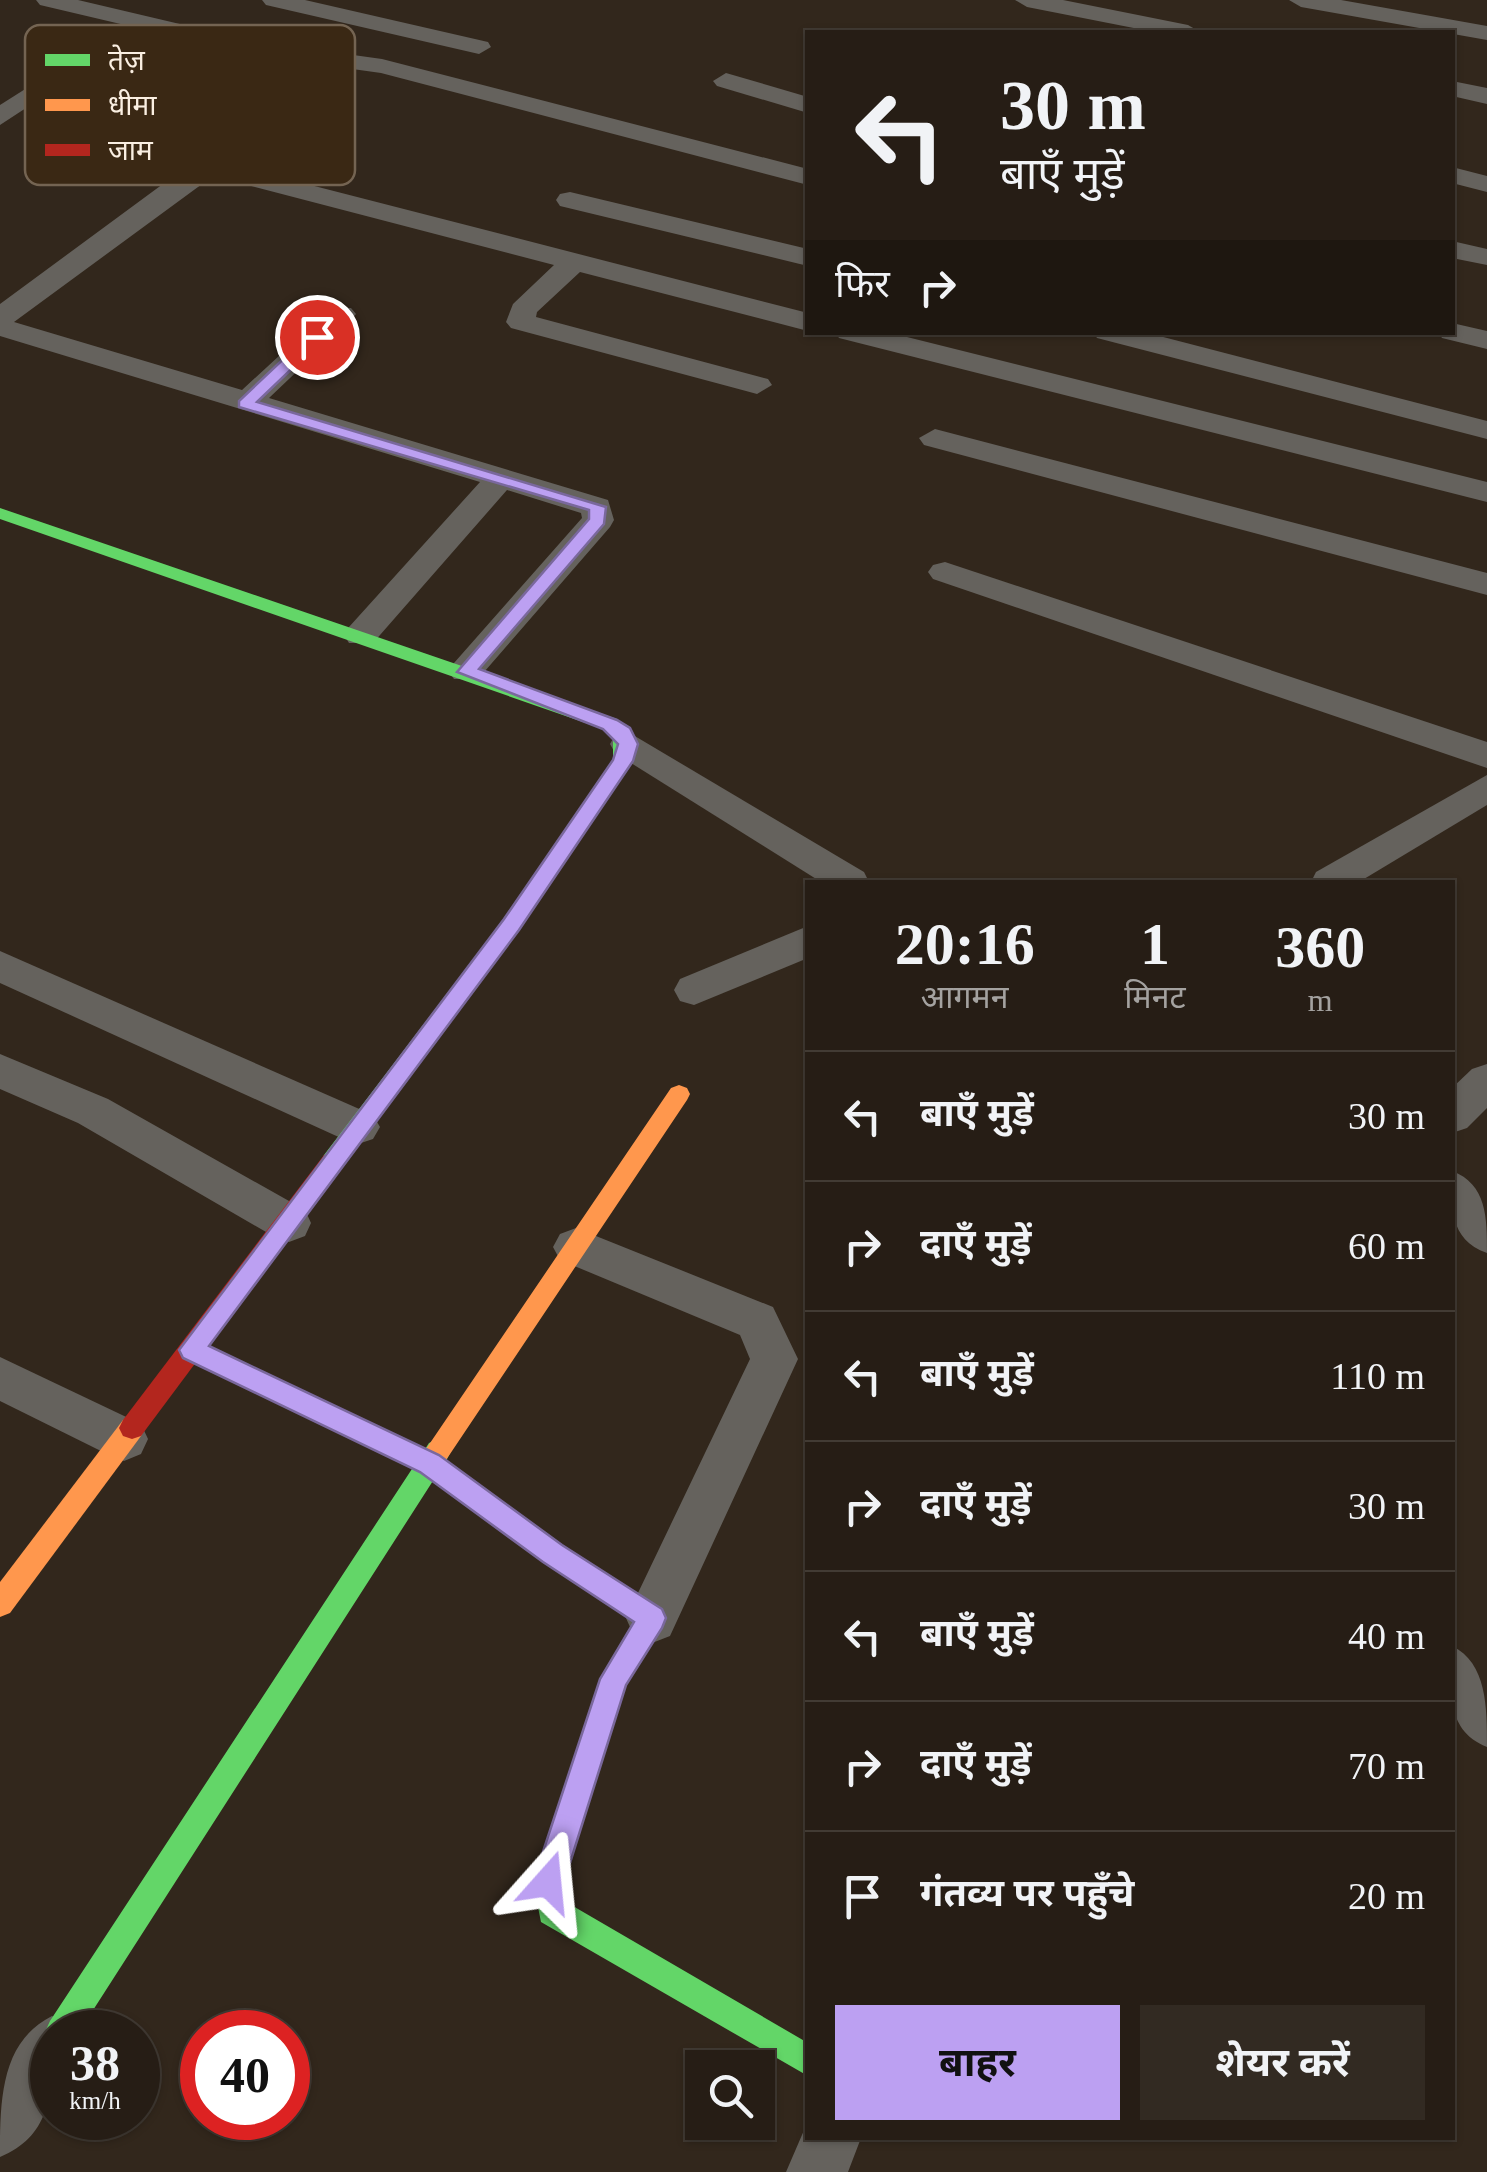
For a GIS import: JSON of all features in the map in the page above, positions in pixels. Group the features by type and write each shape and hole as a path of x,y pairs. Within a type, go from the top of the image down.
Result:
{"street":[{"path":"48,0 154,25"},
{"path":"274,0 479,47"},
{"path":"1027,0 1178,30"},
{"path":"1148,24 1166,0"},
{"path":"1301,0 1487,34"},
{"path":"355,62 382,66 805,176"},
{"path":"726,81 805,103"},
{"path":"1455,89 1487,96"},
{"path":"0,117 25,100"},
{"path":"1455,177 1487,184"},
{"path":"0,318 181,185"},
{"path":"286,185 805,321"},
{"path":"570,200 805,257"},
{"path":"1455,250 1487,257"},
{"path":"574,261 523,310 521,322 757,385"},
{"path":"245,404 341,314"},
{"path":"0,328 245,404 586,502 600,513 466,672"},
{"path":"1455,333 1487,340"},
{"path":"861,335 1487,492"},
{"path":"1119,335 1487,430"},
{"path":"935,438 1487,584"},
{"path":"361,634 501,478"},
{"path":"0,514 361,634 610,724 624,732 628,744 623,761 512,924 0,1604"},
{"path":"945,572 1487,755"},
{"path":"628,744 847,880"},
{"path":"1333,880 1487,788"},
{"path":"694,990 805,942"},
{"path":"0,966 358,1127"},
{"path":"0,1072 94,1111 290,1223"},
{"path":"1455,1113 1487,1081"},
{"path":"75,2010 430,1463 679,1094"},
{"path":"1455,1193 1487,1234"},
{"path":"576,1247 757,1321 774,1358 652,1618 614,1679 548,1882 552,1910 566,1923 805,2059"},
{"path":"192,1350 430,1463 553,1554 652,1618"},
{"path":"0,1378 124,1439"},
{"path":"1455,1675 1487,1720"},
{"path":"0,2128 30,2081"},
{"path":"817,2172 829,2140"}],"traffic: fast":[{"path":"0,513 610,724 623,736 623,761 511,924 332,1162"},
{"path":"75,2010 438,1451"},
{"path":"552,1553 652,1618 614,1679 548,1882 552,1911 805,2059"}],"traffic: slow":[{"path":"438,1451 679,1094"},
{"path":"192,1350 430,1463 552,1553"},
{"path":"0,1604 132,1428"}],"traffic: jam":[{"path":"132,1428 332,1162"}],"route":[{"path":"317,337 245,404 597,507 598,520 466,672 610,724 624,732 628,744 623,761 512,924 192,1350 430,1463 553,1554 652,1618 614,1679 548,1882"}]}
